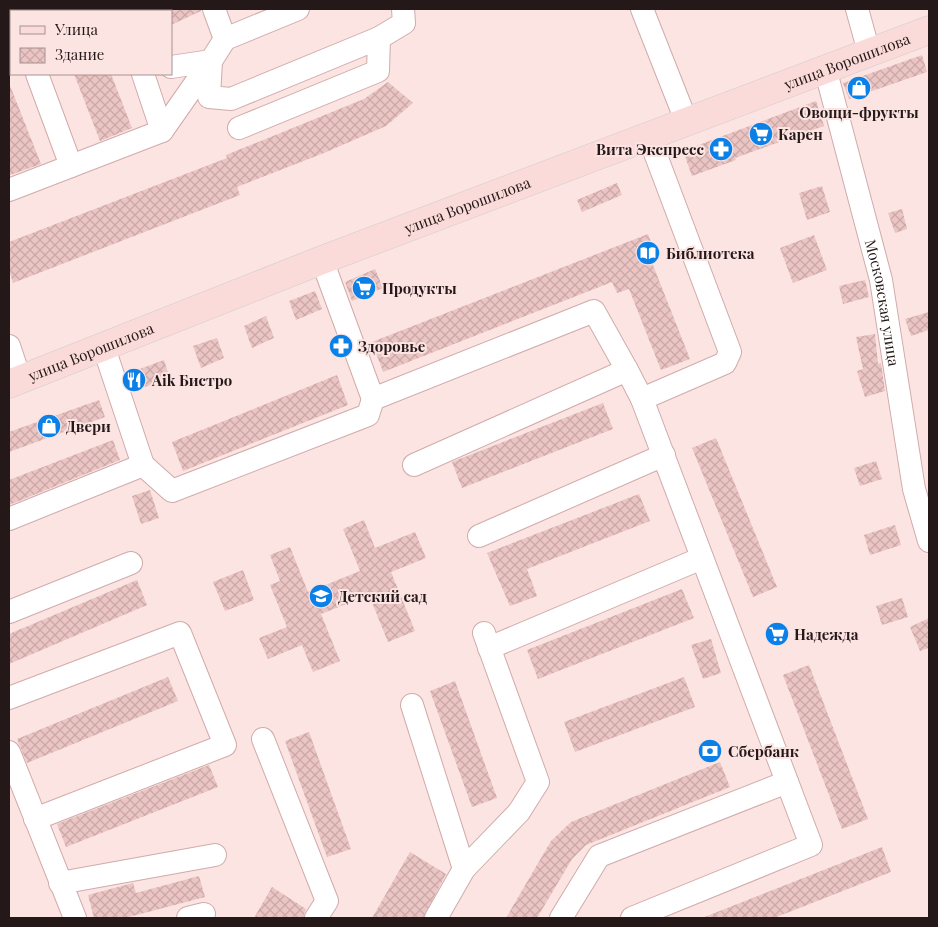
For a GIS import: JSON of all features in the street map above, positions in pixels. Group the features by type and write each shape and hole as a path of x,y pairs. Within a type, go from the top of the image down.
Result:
{"main road":[{"name":"улица Ворошилова","path":"15,382 322,260 929,30"}],"street":[{"path":"214,9 225,39"},
{"path":"9,190 162,131 225,39 298,9"},
{"path":"211,61 209,97 231,99 379,38 404,23 403,9"},
{"path":"642,9 687,123"},
{"path":"857,9 869,52"},
{"path":"239,128 378,71 379,38"},
{"path":"172,67 211,61"},
{"name":"Московская улица","path":"825,68 881,280 914,489 929,541"},
{"path":"37,75 71,166"},
{"path":"144,75 162,131"},
{"path":"642,399 725,363 730,352 649,137"},
{"path":"104,348 143,465 172,491 368,415 373,399 322,260"},
{"path":"373,399 594,312 642,399 811,845 632,918"},
{"path":"9,346 15,382"},
{"path":"414,466 627,370"},
{"path":"479,536 664,455"},
{"path":"9,519 143,465"},
{"path":"436,918 464,868 519,812 538,782 487,641 702,558"},
{"path":"9,612 131,563"},
{"path":"9,698 180,633 225,745 35,818"},
{"path":"412,705 464,868"},
{"path":"263,739 327,901 316,918"},
{"path":"9,752 75,918"},
{"path":"561,918 599,856 787,782"},
{"path":"60,883 214,855"}],"building":[{"path":"201,9 201,11 172,25 171,10"},
{"path":"922,55 927,72 849,99 843,83"},
{"path":"74,75 111,75 132,128 100,141"},
{"path":"388,82 413,103 386,126 237,187 240,195 13,283 9,270 9,242 227,158 226,155 364,99"},
{"path":"9,83 41,164 10,175 9,171"},
{"path":"816,101 824,126 735,158 736,160 692,176 683,151"},
{"path":"617,183 622,195 582,212 577,200"},
{"path":"822,186 830,212 807,220 799,193"},
{"path":"902,209 907,229 895,233 888,213"},
{"path":"648,234 657,258 651,260 690,359 661,370 629,289 617,293 612,282 383,372 372,342"},
{"path":"814,235 827,270 793,283 780,248"},
{"path":"375,269 383,288 352,301 345,282"},
{"path":"865,280 869,297 843,304 839,286"},
{"path":"315,291 322,309 296,320 289,301"},
{"path":"929,312 929,330 911,336 905,319"},
{"path":"266,316 274,338 252,348 244,326"},
{"path":"875,334 878,364 881,363 885,391 865,397 857,371 863,369 856,337"},
{"path":"217,338 224,358 201,368 193,346"},
{"path":"164,360 170,379 135,390 129,373"},
{"path":"337,375 348,405 183,471 172,442"},
{"path":"99,400 105,417 9,452 9,432"},
{"path":"603,403 613,429 462,488 452,462"},
{"path":"716,438 777,587 753,597 692,448"},
{"path":"113,440 120,460 9,505 9,480"},
{"path":"876,461 882,479 860,486 854,468"},
{"path":"150,490 159,518 141,524 132,496"},
{"path":"639,494 650,521 527,569 537,596 510,606 487,553"},
{"name":"Детский сад","path":"364,520 375,548 415,532 426,558 391,572 415,631 388,642 369,595 321,614 340,661 313,672 302,645 268,659 259,638 287,627 270,585 280,581 270,555 290,547 308,592 360,571 343,529"},
{"path":"895,525 901,545 870,555 864,535"},
{"path":"243,570 254,600 225,611 213,582"},
{"path":"137,580 147,605 9,664 9,634"},
{"path":"682,589 694,618 538,679 527,650"},
{"path":"902,598 908,617 882,625 876,606"},
{"path":"929,618 929,648 920,651 910,627"},
{"path":"711,639 721,673 703,679 691,645"},
{"path":"809,665 868,819 842,829 783,675"},
{"path":"168,677 178,701 27,763 17,739"},
{"path":"684,677 695,707 575,752 564,722"},
{"path":"455,681 497,798 472,807 430,691"},
{"path":"309,732 351,849 327,857 285,741"},
{"path":"720,762 730,787 586,845 572,859 537,918 506,918 551,841 571,822"},
{"path":"209,765 218,787 66,847 57,824"},
{"path":"882,847 891,872 774,918 702,918"},
{"path":"410,852 446,874 423,918 372,918"},
{"path":"199,876 205,897 125,918 94,918 88,895 133,883 136,893"},
{"path":"272,887 306,909 303,918 254,918"}],"place":[{"name":"Овощи-фрукты","path":"859,88"},
{"name":"Карен","path":"761,134"},
{"name":"Вита Экспресс","path":"721,149"},
{"name":"Библиотека","path":"648,253"},
{"name":"Продукты","path":"364,288"},
{"name":"Здоровье","path":"341,346"},
{"name":"Aik Бистро","path":"134,380"},
{"name":"Двери","path":"49,426"},
{"name":"Детский сад","path":"321,596"},
{"name":"Надежда","path":"777,634"},
{"name":"Сбербанк","path":"710,751"}]}
